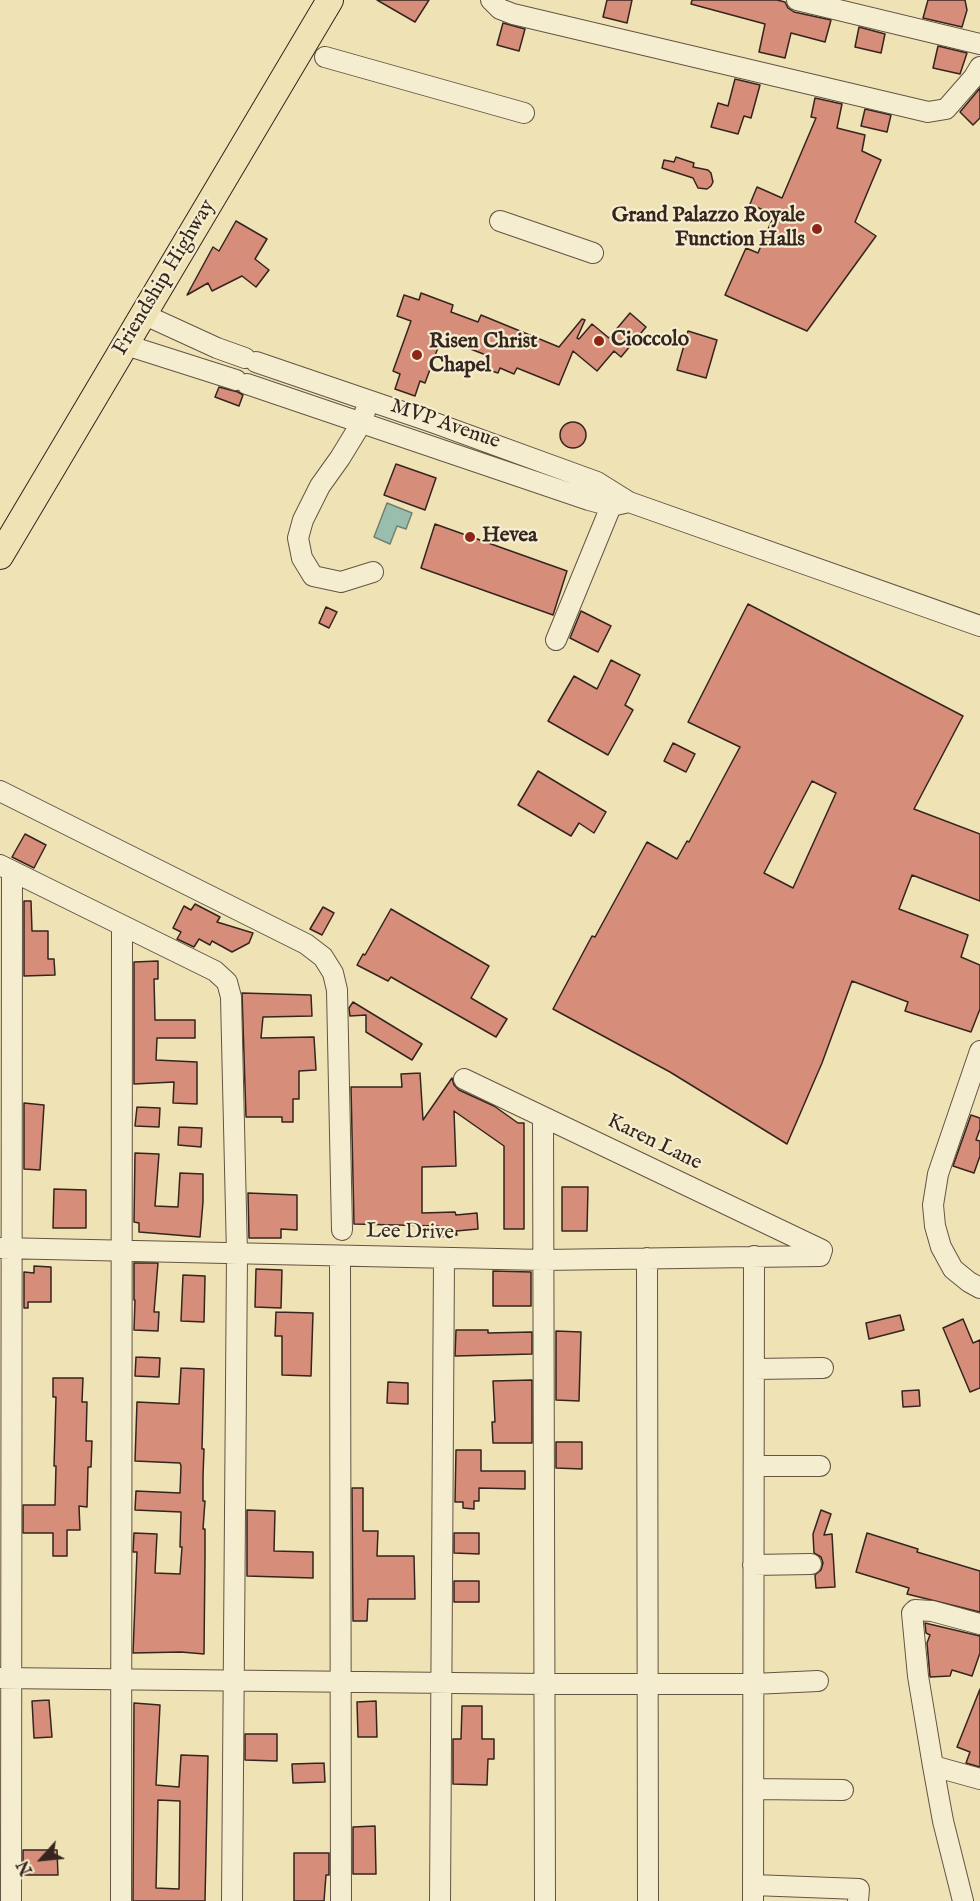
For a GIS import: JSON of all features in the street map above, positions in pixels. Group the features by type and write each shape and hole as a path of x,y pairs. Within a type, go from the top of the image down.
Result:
{"main road":[{"name":"Friendship Highway","path":"0,556 330,0"}],"street":[{"path":"491,0 500,9 513,14 928,112 946,109 980,68"},
{"path":"797,0 980,44"},
{"path":"325,57 524,113"},
{"path":"500,221 593,253"},
{"name":"MVP Avenue","path":"145,315 217,348 432,422 619,501 980,626"},
{"name":"MVP Avenue","path":"126,345 425,444 593,491"},
{"path":"275,393 282,371"},
{"path":"368,401 362,422 320,486 303,520 298,538 302,558 313,576 341,582 373,572"},
{"path":"425,444 432,422"},
{"path":"556,640 619,501"},
{"path":"0,791 306,944 323,957 333,973 337,990 342,1230"},
{"path":"11,1901 5,1678 6,869 215,971 227,982 231,997 237,1254 232,1901"},
{"path":"121,1901 122,926"},
{"path":"980,1052 938,1174 933,1205 940,1247 953,1269 980,1288"},
{"name":"Karen Lane","path":"464,1079 821,1253"},
{"path":"543,1117 545,1901"},
{"name":"Lee Drive","path":"6,1249 543,1260 821,1253"},
{"path":"340,1256 341,1901"},
{"path":"754,1256 753,1893 859,1889 858,1901"},
{"path":"440,1901 444,1258"},
{"path":"647,1258 648,1901"},
{"path":"754,1368 823,1368"},
{"path":"753,1466 820,1466"},
{"path":"753,1565 811,1564"},
{"path":"963,1901 943,1821 933,1766 918,1676 912,1613 915,1610 932,1611 980,1624"},
{"path":"5,1678 544,1684 753,1684 819,1681"},
{"path":"933,1766 980,1779"},
{"path":"753,1789 843,1790"}],"shaded area":[{"path":"387,503 412,513 406,529 397,526 390,544 374,537"}],"building":[{"path":"377,0 429,0 415,22"},
{"path":"607,0 632,0 627,23 603,17"},
{"path":"692,0 777,0 785,2 794,12 831,20 825,42 791,33 785,58 759,52 765,24 691,4"},
{"path":"928,0 965,0 967,10 962,27 923,18"},
{"path":"503,23 525,29 519,51 497,45"},
{"path":"859,27 885,34 881,53 855,47"},
{"path":"938,46 967,53 960,74 933,68"},
{"path":"735,79 760,85 751,118 744,116 738,134 711,127 718,103 728,106"},
{"path":"980,88 980,118 973,125 960,112"},
{"name":"Grand Palazzo Royale Function Halls","path":"815,98 842,104 837,128 865,135 862,151 881,160 855,222 876,236 807,331 725,295 746,248 758,253 774,215 750,204 757,187 782,198 816,118 811,117"},
{"path":"865,109 891,115 887,132 861,126"},
{"path":"676,157 694,163 693,167 708,170 713,182 711,186 707,189 698,188 693,178 662,168 664,160 674,162"},
{"path":"236,221 267,239 255,259 269,270 256,287 242,276 212,291 208,283 187,295 213,247 219,251"},
{"path":"421,293 453,305 451,312 478,322 481,315 559,347 582,319 585,320 577,338 579,339 592,324 609,338 630,313 646,327 621,357 614,351 597,371 573,351 559,385 517,368 514,374 500,368 498,373 486,369 491,357 468,348 470,344 443,334 425,383 420,381 415,396 395,389 400,374 393,371 411,321 397,316 404,295 419,300"},
{"path":"688,331 717,340 706,378 677,370"},
{"path":"219,387 243,395 239,406 215,397"},
{"path":"573,422 582,426 586,435 582,444 573,448 564,444 560,435 564,426"},
{"path":"396,464 436,478 425,510 384,495"},
{"path":"435,524 567,571 553,615 421,568"},
{"path":"748,604 963,716 914,809 980,834 980,901 912,875 899,909 968,935 961,957 980,965 980,1009 971,1032 905,1011 908,1002 852,981 822,1063 787,1144 670,1072 553,1009 592,936 595,937 647,842 677,859 687,841 689,842 740,747 688,722","holes":["812,781 836,793 793,888 764,873"]},
{"path":"326,607 337,612 329,628 319,623"},
{"path":"581,611 611,626 598,652 570,638"},
{"path":"611,660 640,675 625,705 633,710 608,755 548,721 574,676 597,689"},
{"path":"673,743 695,754 686,772 664,761"},
{"path":"538,771 606,812 594,833 579,823 571,836 518,805"},
{"path":"25,834 46,845 34,868 12,857"},
{"path":"24,901 31,901 32,931 48,931 48,959 54,959 55,975 24,976"},
{"path":"195,904 220,917 217,922 253,933 249,943 232,952 212,941 210,945 199,939 194,947 177,939 181,932 173,928 184,906 191,910"},
{"path":"323,907 334,913 322,935 310,929"},
{"path":"391,909 489,966 471,998 507,1019 496,1037 391,977 388,981 357,965"},
{"path":"158,961 158,979 154,979 155,1020 195,1020 195,1038 157,1038 156,1060 197,1062 197,1104 173,1103 174,1082 134,1084 134,962"},
{"path":"242,993 311,995 312,1016 263,1017 261,1038 314,1037 316,1070 299,1071 299,1099 293,1099 293,1122 282,1122 282,1117 246,1117"},
{"path":"353,1002 422,1044 412,1060 366,1032 366,1015 350,1016 349,1008"},
{"path":"420,1073 423,1120 452,1078 459,1090 494,1106 518,1123 524,1123 524,1229 504,1229 504,1146 454,1111 456,1166 422,1167 422,1213 455,1212 456,1215 477,1213 478,1229 456,1231 457,1235 439,1237 438,1226 354,1224 351,1087 402,1087 401,1074"},
{"path":"24,1103 44,1105 40,1170 24,1169"},
{"path":"137,1107 160,1108 159,1127 135,1126"},
{"path":"971,1115 980,1118 980,1129 976,1140 980,1141 980,1156 974,1173 953,1166"},
{"path":"179,1127 202,1128 201,1147 178,1145"},
{"path":"135,1153 159,1154 155,1206 178,1207 180,1173 203,1174 200,1237 139,1232 139,1223 134,1222"},
{"path":"562,1187 588,1187 587,1231 562,1231"},
{"path":"54,1189 86,1190 86,1228 53,1228"},
{"path":"248,1193 297,1195 297,1230 281,1229 281,1238 249,1238"},
{"path":"134,1263 158,1263 154,1312 159,1312 158,1331 134,1330"},
{"path":"34,1266 51,1267 51,1302 28,1302 28,1308 24,1308 24,1272 34,1273"},
{"path":"256,1269 282,1270 281,1308 255,1307"},
{"path":"493,1271 531,1272 531,1306 493,1306"},
{"path":"183,1275 205,1276 204,1322 181,1321"},
{"path":"276,1312 313,1313 311,1376 282,1375 282,1336 275,1336"},
{"path":"900,1315 904,1330 869,1339 866,1323"},
{"path":"963,1319 973,1343 980,1340 980,1388 970,1392 943,1328"},
{"path":"456,1330 488,1330 488,1333 532,1332 532,1354 455,1356"},
{"path":"556,1331 581,1332 579,1401 556,1400"},
{"path":"136,1357 160,1358 159,1377 135,1376"},
{"path":"181,1368 204,1369 202,1449 204,1449 203,1501 205,1501 203,1529 205,1529 204,1654 133,1653 137,1552 133,1552 134,1533 157,1534 155,1573 180,1574 182,1547 180,1547 181,1512 135,1510 136,1491 180,1493 181,1466 180,1463 135,1461 137,1402 179,1404"},
{"path":"53,1378 83,1378 82,1402 87,1402 86,1441 92,1441 91,1467 88,1467 87,1507 79,1506 80,1530 67,1530 67,1556 53,1556 53,1533 23,1533 23,1505 55,1505 56,1397 53,1397"},
{"path":"532,1380 532,1443 493,1443 492,1422 495,1422 493,1381"},
{"path":"388,1382 408,1383 408,1404 387,1403"},
{"path":"919,1390 920,1406 903,1407 902,1391"},
{"path":"556,1442 582,1442 582,1469 556,1468"},
{"path":"456,1450 481,1450 481,1471 525,1471 525,1489 479,1488 479,1501 474,1501 474,1509 463,1508 463,1502 455,1502"},
{"path":"352,1488 363,1488 363,1531 378,1531 377,1556 414,1556 415,1599 368,1599 367,1621 353,1621"},
{"path":"247,1510 275,1511 274,1551 313,1552 313,1578 247,1576"},
{"path":"821,1510 831,1514 824,1535 832,1534 835,1587 816,1588 815,1575 821,1570 823,1563 821,1557 814,1553 813,1534"},
{"path":"454,1533 479,1533 479,1554 454,1553"},
{"path":"867,1533 918,1549 917,1552 980,1571 980,1612 907,1594 909,1588 856,1572"},
{"path":"454,1581 479,1581 479,1602 454,1602"},
{"path":"925,1623 980,1636 980,1653 972,1676 952,1670 950,1676 930,1677 927,1643 930,1635 926,1633"},
{"path":"980,1689 980,1767 966,1763 970,1752 957,1747"},
{"path":"49,1700 52,1737 34,1738 32,1701"},
{"path":"376,1701 377,1737 358,1737 357,1702"},
{"path":"134,1703 160,1705 156,1785 179,1787 181,1755 208,1756 205,1901 133,1901","holes":["158,1800 180,1801 179,1889 156,1888"]},
{"path":"462,1706 482,1706 482,1739 494,1739 494,1759 488,1759 487,1785 453,1784 453,1739 461,1739"},
{"path":"245,1734 277,1734 277,1761 245,1760"},
{"path":"324,1763 325,1782 293,1783 292,1764"},
{"path":"375,1826 376,1874 353,1874 353,1827"},
{"path":"23,1850 57,1850 58,1875 23,1875"},
{"path":"294,1853 329,1853 329,1875 326,1875 324,1901 294,1901"}],"place":[{"name":"Grand Palazzo Royale Function Halls","path":"817,229"},
{"name":"Cioccolo","path":"599,341"},
{"name":"Risen Christ Chapel","path":"417,355"},
{"name":"Hevea","path":"470,537"}]}
